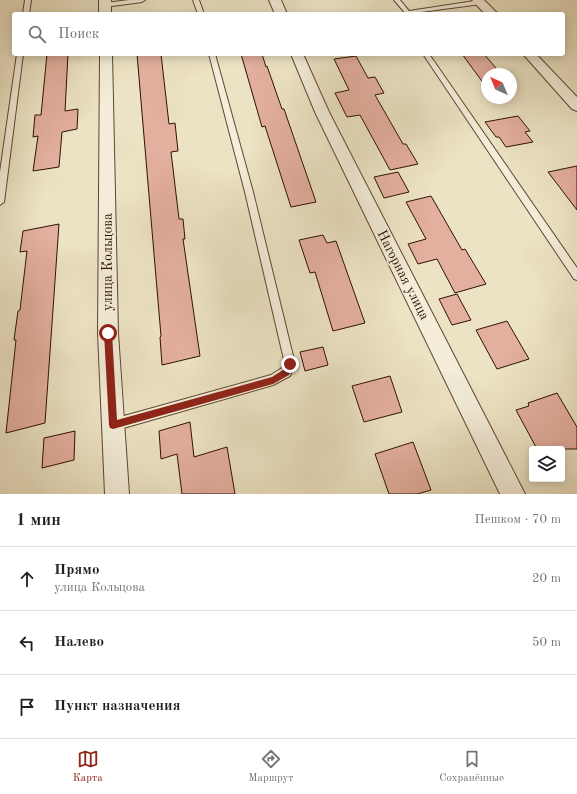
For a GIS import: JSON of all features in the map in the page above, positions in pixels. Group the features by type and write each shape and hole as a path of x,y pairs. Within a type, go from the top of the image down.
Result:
{"street":[{"path":"275,0 280,12"},
{"path":"480,1 490,12"},
{"name":"улица Кольцова","path":"106,56 108,333 118,494"},
{"name":"Нагорная улица","path":"299,56 322,112 513,494"},
{"path":"531,56 577,106"}],"lane":[{"path":"26,12 28,0"},
{"path":"105,6 142,0"},
{"path":"196,0 200,12"},
{"path":"398,0 407,12"},
{"path":"419,12 480,1"},
{"path":"0,202 20,56"},
{"path":"113,425 273,380 286,372 290,364 249,192 213,56"},
{"path":"427,56 577,276"}],"building":[{"path":"47,56 68,56 65,111 78,109 77,129 62,132 59,167 33,171 38,136 33,137 35,115 41,115"},
{"path":"137,56 161,56 169,124 175,123 178,151 171,152 179,219 183,219 185,239 183,239 200,356 162,365 161,336"},
{"path":"242,56 263,56 282,109 284,109 316,202 291,207 265,126 262,127"},
{"path":"356,56 368,78 375,77 384,93 375,95 403,144 406,144 418,164 390,170 360,115 347,117 335,93 349,90 334,59"},
{"path":"463,56 486,56 496,68 481,68 481,80"},
{"path":"518,116 530,131 525,132 533,142 506,147 499,137 496,137 485,122"},
{"path":"577,166 577,210 548,172"},
{"path":"398,172 409,192 384,198 374,177"},
{"path":"431,196 462,250 465,249 486,284 455,293 437,259 418,264 408,244 426,239 406,202"},
{"path":"59,224 45,423 6,433 16,340 14,340 18,311 20,310 27,251 20,252 23,231"},
{"path":"323,235 327,243 336,241 365,323 333,331 315,272 310,273 299,240"},
{"path":"457,294 471,320 452,325 439,299"},
{"path":"507,321 529,359 497,369 476,330"},
{"path":"323,347 328,365 305,371 300,352"},
{"path":"390,376 402,412 364,422 352,386"},
{"path":"557,393 577,427 577,449 565,449 565,446 535,446 516,410 529,406 528,403"},
{"path":"190,422 194,457 227,447 235,494 182,494 177,454 161,459 159,431"},
{"path":"75,431 74,460 42,468 44,438"},
{"path":"413,442 431,490 417,494 389,494 375,454"}],"route":[{"path":"108,333 113,425 273,380 286,372 290,364"}]}
